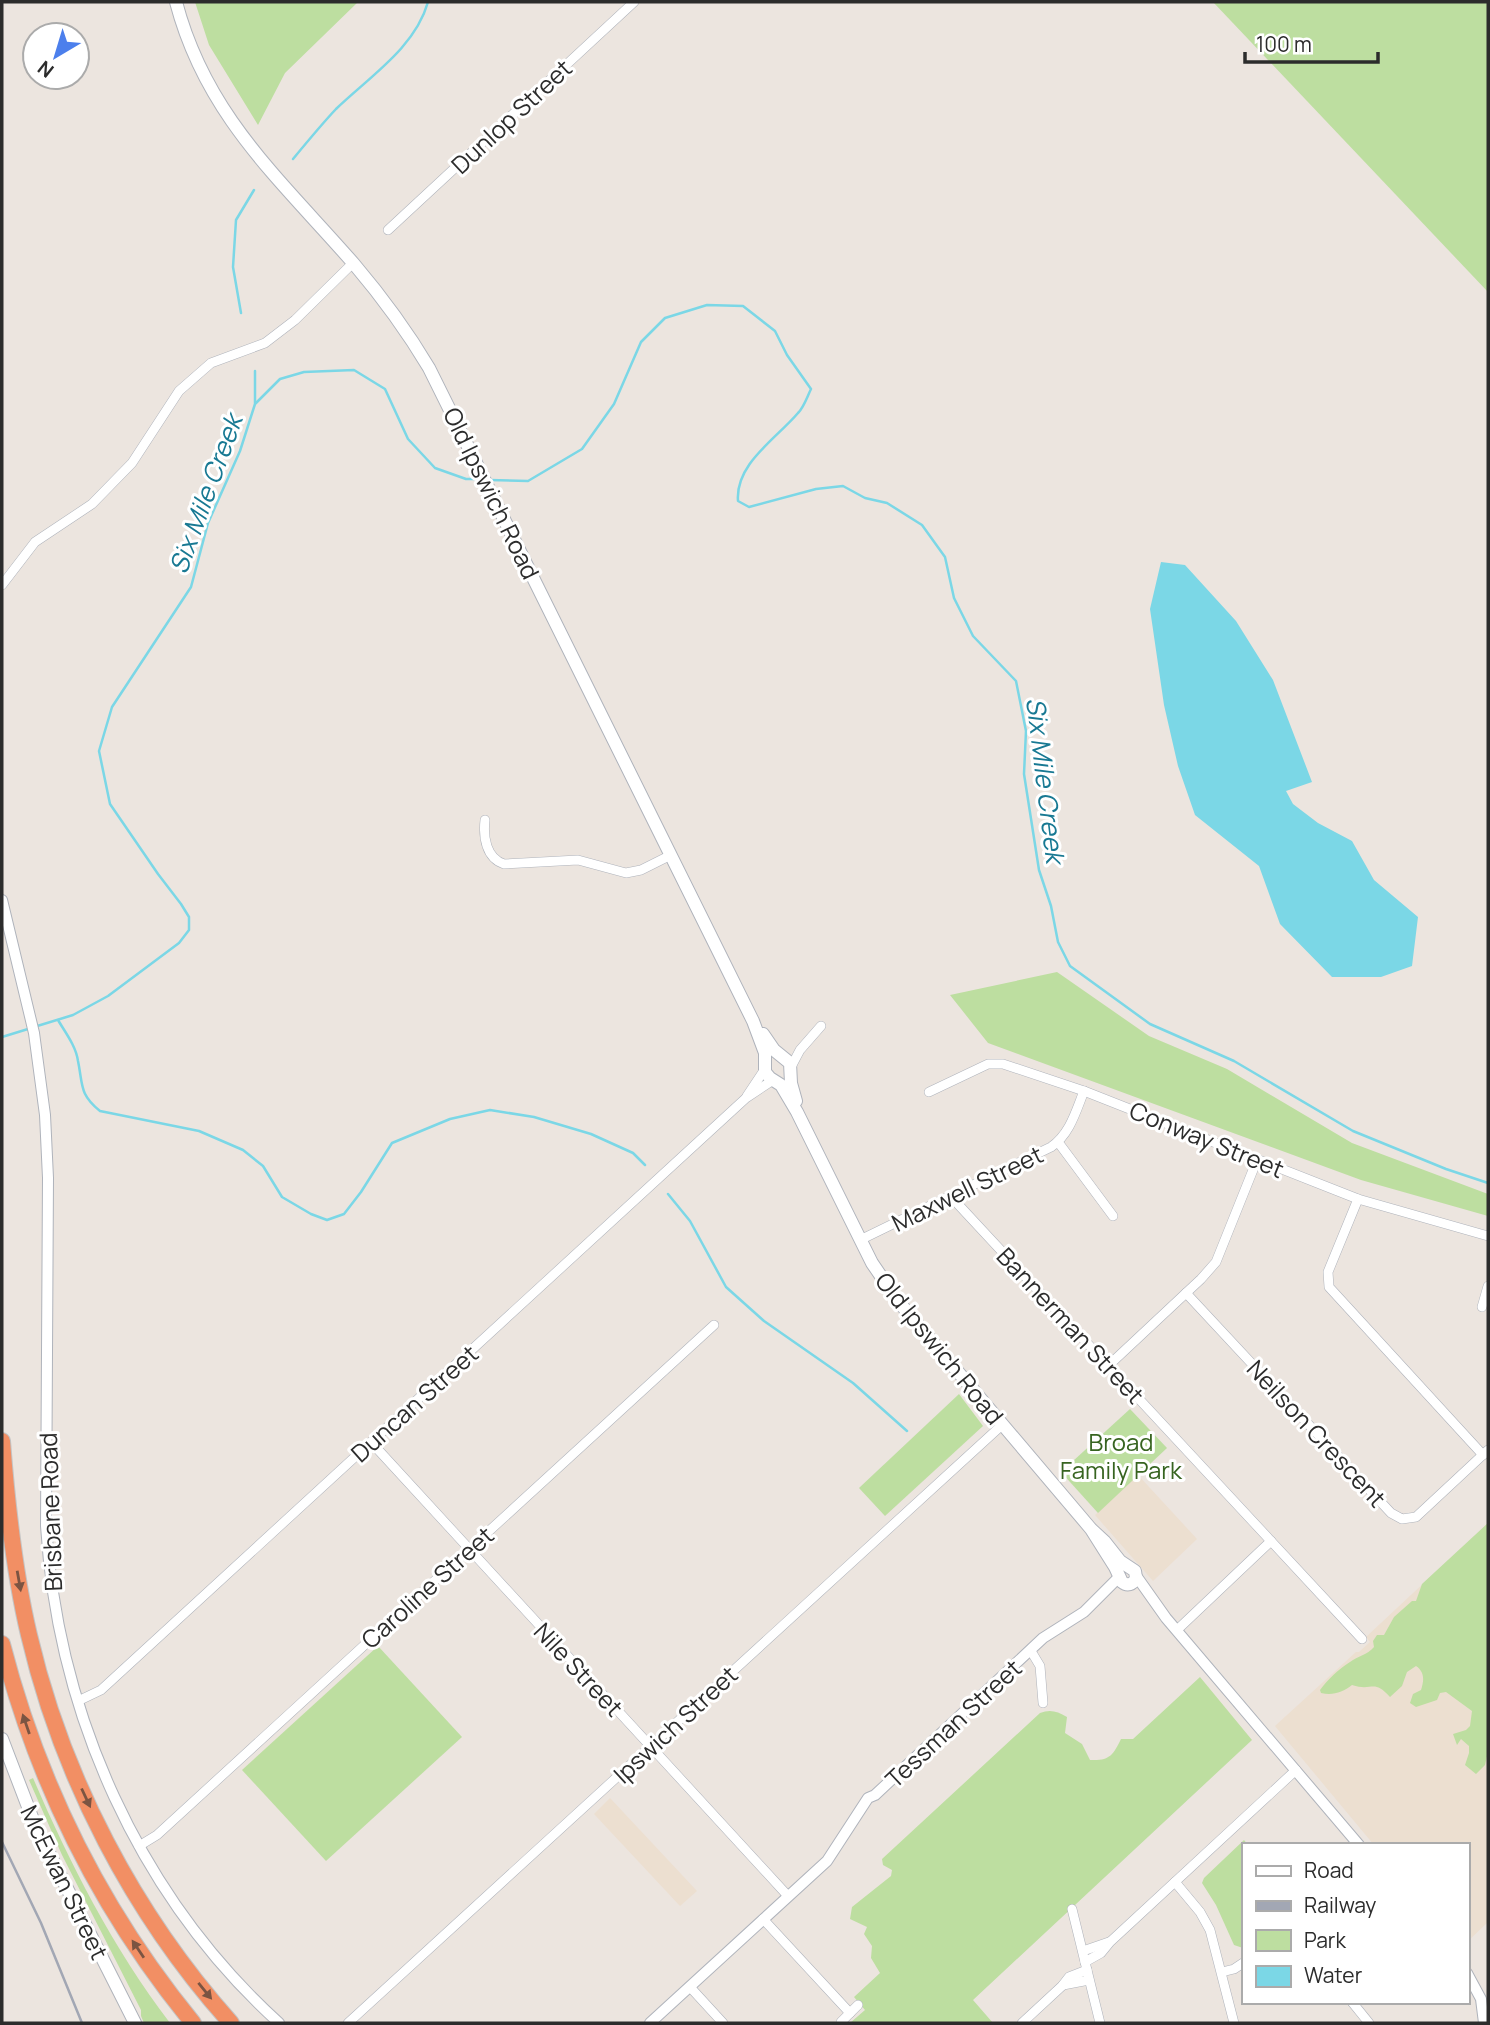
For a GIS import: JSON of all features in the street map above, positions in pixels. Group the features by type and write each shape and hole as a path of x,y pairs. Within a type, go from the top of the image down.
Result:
{"highway":[{"path":"2,1441 13,1549 29,1636 49,1705 68,1755 103,1832 149,1915 195,1980 231,2023"},
{"path":"2,1644 37,1757 74,1841 122,1927 193,2023"}],"main road":[{"name":"Old Ipswich Road","path":"176,2 200,68 236,129 275,177 353,262 420,352 753,1021 771,1047 787,1063 797,1112"},
{"name":"Old Ipswich Road","path":"753,1021 765,1065"},
{"path":"771,1056 787,1063 785,1079 775,1080 767,1075 765,1065 771,1056"},
{"name":"Old Ipswich Road","path":"775,1080 797,1112 877,1271 898,1301 1091,1529 1126,1577"},
{"name":"McEwan Street","path":"2,1739 41,1836 135,2023"}],"street":[{"name":"Dunlop Street","path":"388,230 634,2"},
{"path":"2,585 35,542 92,504 132,463 179,391 211,363 265,343 295,320 353,262"},
{"path":"485,820 484,832 489,852 496,861 504,864 571,859 626,873 642,870 671,855"},
{"name":"Brisbane Road","path":"2,900 34,1033 42,1086 48,1178 46,1539 56,1616 78,1701 98,1760 139,1846 171,1899 212,1954 279,2023"},
{"path":"787,1063 821,1026"},
{"name":"Conway Street","path":"929,1092 981,1066 995,1062 1084,1091 1358,1199 1488,1236"},
{"name":"Duncan Street","path":"746,1098 765,1065"},
{"name":"Duncan Street","path":"78,1701 101,1690 746,1098 775,1080"},
{"name":"Maxwell Street","path":"860,1240 1058,1143 1067,1130 1084,1091"},
{"path":"1058,1143 1113,1216"},
{"path":"1108,1366 1207,1273 1220,1255 1257,1160"},
{"name":"Bannerman Street","path":"952,1195 1362,1639"},
{"path":"1358,1199 1328,1272 1329,1287 1486,1452"},
{"path":"1482,1307 1488,1286"},
{"name":"Neilson Crescent","path":"1186,1293 1397,1517 1407,1520 1416,1517 1486,1452"},
{"name":"Caroline Street","path":"139,1846 158,1835 714,1325"},
{"name":"Ipswich Street","path":"348,2023 1002,1425"},
{"name":"Nile Street","path":"371,1443 788,1896"},
{"path":"1177,1630 1271,1541"},
{"name":"Old Ipswich Road","path":"1126,1577 1177,1630 1357,1843"},
{"name":"Tessman Street","path":"650,2023 827,1861 868,1798 875,1795 1031,1651 1087,1616 1117,1590 1126,1577"},
{"path":"1031,1651 1040,1666 1043,1703"},
{"path":"1022,2023 1062,1986 1087,1971 1110,1942 1296,1770"},
{"path":"1175,1882 1200,1912 1210,1930 1234,2023"},
{"path":"1072,1909 1100,2023"},
{"path":"763,1919 850,2013"},
{"path":"1083,1951 1110,1942"},
{"path":"1222,1972 1242,1964"},
{"path":"1469,1977 1481,1999 1484,2023"},
{"path":"690,1987 723,2023"},
{"path":"1354,2004 1369,2023"},
{"path":"841,2021 858,2006"}],"shaded area":[{"path":"1138,1475 1197,1539 1153,1581 1095,1515"},
{"path":"1488,1523 1488,1922 1469,1940 1469,1843 1372,1843 1275,1726 1370,1642 1366,1637"},
{"path":"610,1798 697,1891 680,1906 594,1814"}],"green space":[{"path":"195,2 358,2 285,73 258,125 209,45"},
{"path":"1213,2 1488,2 1488,292"},
{"path":"1057,972 1149,1036 1227,1069 1352,1143 1488,1194 1488,1216 1361,1180 988,1043 950,995"},
{"path":"959,1394 983,1426 885,1516 859,1488"},
{"name":"Broad Family Park","path":"1130,1409 1167,1448 1098,1513 1061,1472"},
{"path":"1488,1523 1488,1752 1485,1765 1476,1774 1465,1765 1469,1746 1461,1739 1457,1745 1453,1734 1470,1726 1472,1711 1446,1692 1440,1693 1437,1700 1416,1707 1410,1703 1413,1694 1421,1690 1423,1683 1422,1674 1416,1666 1407,1672 1402,1686 1390,1697 1376,1687 1352,1685 1330,1694 1321,1693 1320,1690 1342,1668 1374,1647 1373,1641 1377,1635 1384,1635 1394,1617 1412,1601 1416,1601 1422,1584"},
{"path":"378,1646 462,1737 326,1861 242,1770"},
{"path":"1200,1677 1252,1740 973,2000 993,2023 850,2023 865,2010 854,1997 880,1973 871,1958 872,1946 864,1934 867,1927 850,1919 852,1907 891,1876 892,1870 883,1865 882,1859 1040,1713 1053,1711 1067,1717 1065,1733 1082,1744 1090,1760 1102,1759 1113,1753 1121,1739 1133,1739"},
{"path":"33,1778 94,1905 130,1965 170,2023 144,2023 141,2010 62,1855 29,1780"},
{"path":"1244,1840 1246,1843 1242,1843 1242,1948 1234,1945 1216,1905 1202,1883"}],"water":[{"path":"1161,562 1185,565 1236,621 1273,680 1312,782 1286,791 1293,804 1318,823 1352,841 1374,880 1418,917 1412,966 1381,977 1332,977 1280,924 1259,866 1195,815 1178,766 1164,705 1150,609"}],"waterway":[{"path":"293,159 336,109 402,48 413,34 428,2"},
{"path":"241,313 233,267 236,220 254,190"},
{"name":"Six Mile Creek","path":"489,480 528,481 582,449 614,404 641,342 665,318 707,305 743,306 775,331 787,355 811,389 800,411 750,464 743,475 738,501 749,507 816,489 843,486 865,498 887,503 922,525 945,557 954,598 973,636 1016,681 1026,731 1024,774 1039,870 1051,906 1058,942 1070,966 1150,1024 1234,1061 1353,1131 1488,1183"},
{"name":"Six Mile Creek","path":"34,1027 73,1015 108,996 179,943 189,930 189,917 181,904 110,804 99,751 112,707 191,587 208,523 240,451 255,404 280,379 304,372 354,370 385,389 408,439 435,468 466,479 479,479"},
{"path":"255,371 255,403"},
{"path":"58,1020 75,1050 85,1094 100,1111 199,1131 243,1150 263,1166 282,1197 327,1220 344,1214 392,1143 450,1119 490,1110 534,1117 591,1134 633,1153 645,1165"},
{"name":"Six Mile Creek","path":"2,1037 28,1029"},
{"path":"668,1194 690,1221 726,1287 764,1321 853,1383 907,1431"}],"railway":[{"path":"2,1842 41,1923 82,2023"}]}
